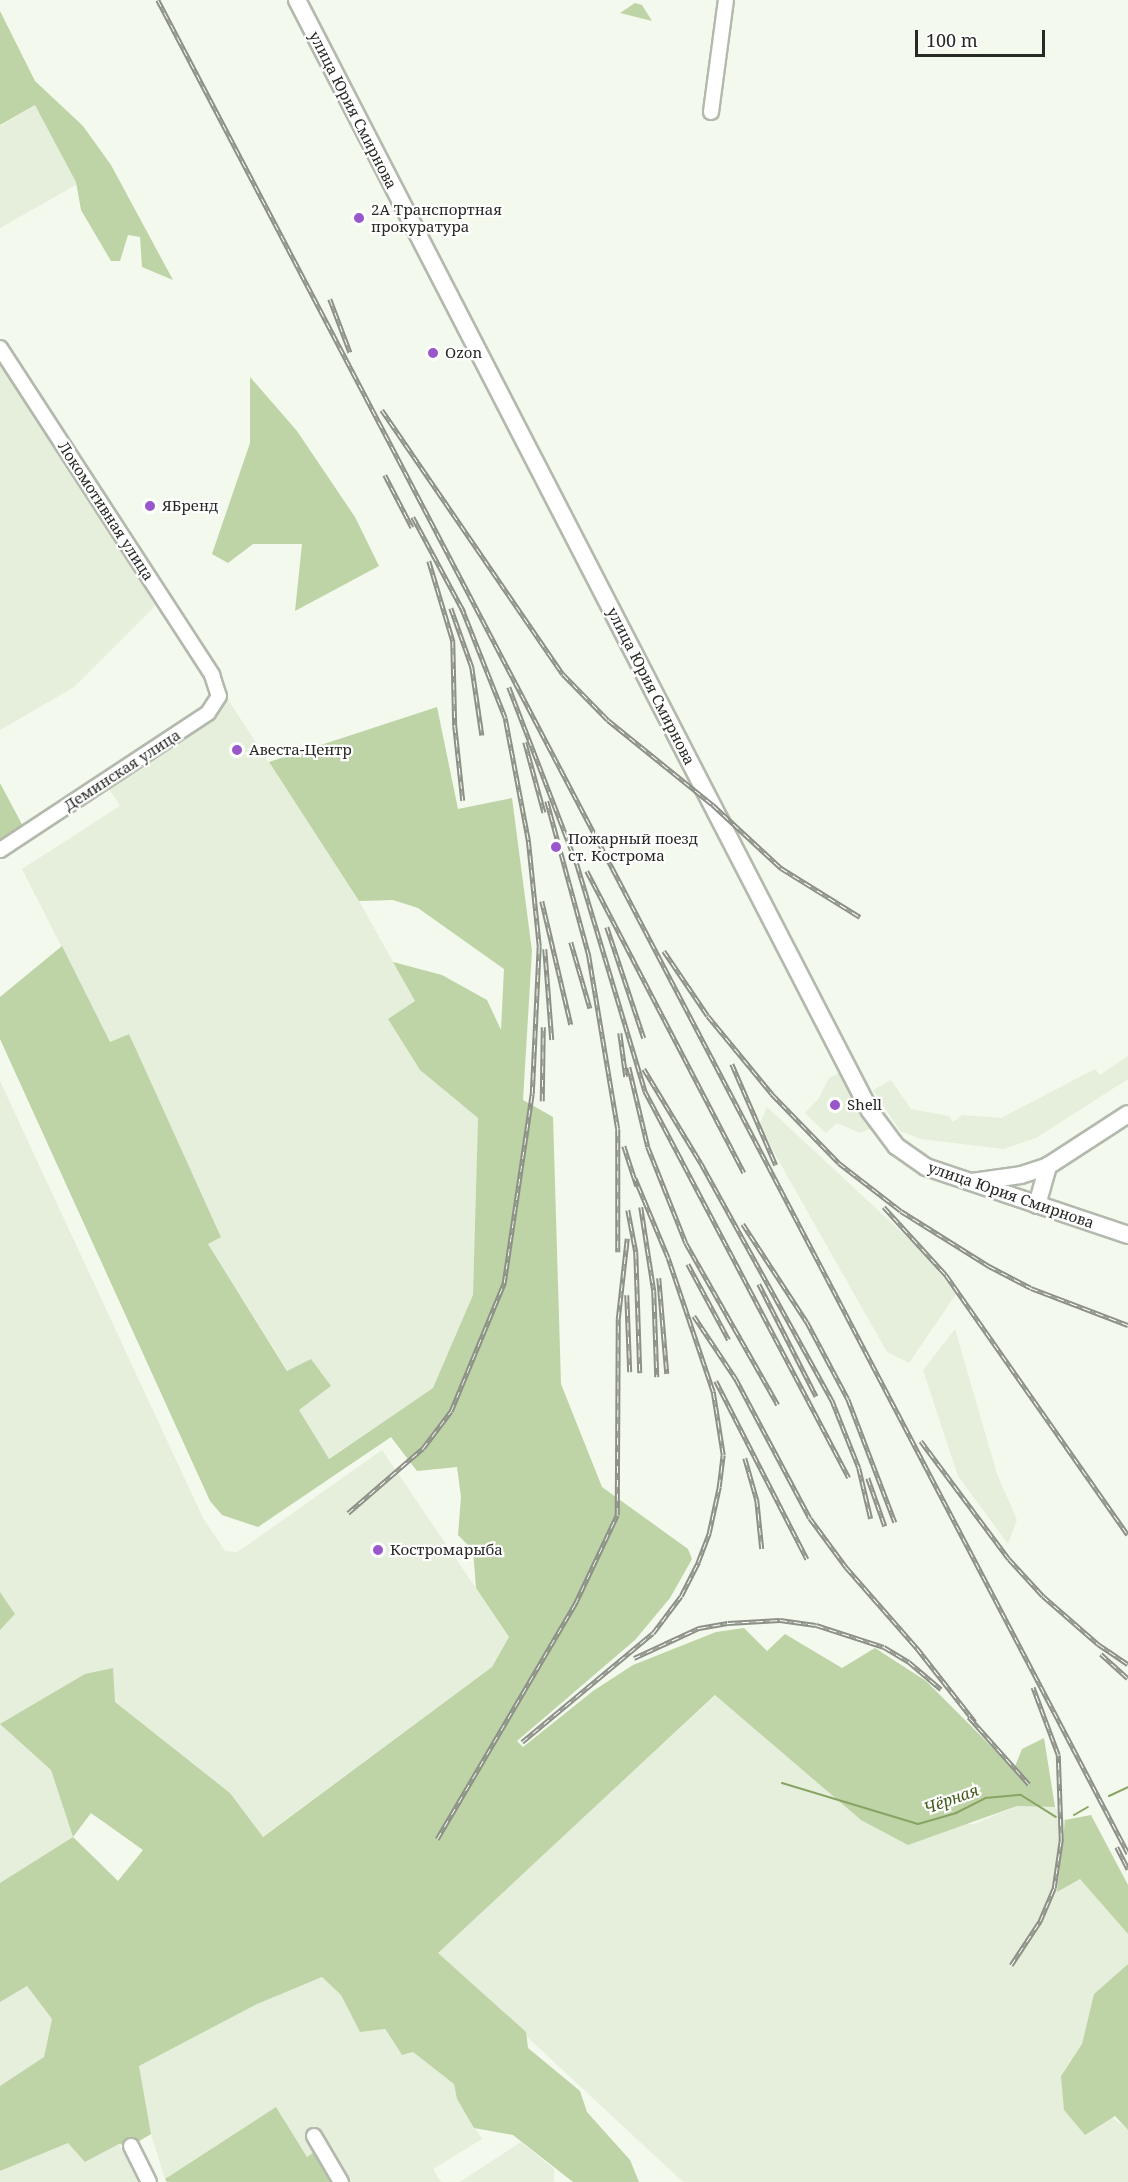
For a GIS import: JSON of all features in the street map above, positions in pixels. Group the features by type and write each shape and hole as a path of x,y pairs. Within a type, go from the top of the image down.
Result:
{"main road":[{"name":"улица Юрия Смирнова","path":"297,0 870,1111 909,1156 966,1182 1128,1235"},
{"path":"966,1182 1021,1175 1048,1166 1128,1114"},
{"path":"1037,1205 1048,1166"}],"street":[{"path":"711,112 726,0"},
{"name":"Локомотивная улица","path":"0,348 213,675"},
{"name":"Деминская улица","path":"0,850 208,713 219,696 213,675"},
{"path":"314,2136 340,2182"},
{"path":"131,2146 149,2182"}],"shaded area":[{"path":"39,103 81,182 0,228 0,126"},
{"path":"0,354 97,505 155,606 74,687 0,730"},
{"path":"212,675 359,901 415,1001 388,1019 420,1070 478,1118 473,1295 456,1338 433,1388 328,1459 299,1410 331,1386 288,1371 207,1243 221,1236 128,1034 110,1042 22,869 120,806 104,781 208,713 219,696"},
{"path":"1128,1056 1128,1079 1036,1138 1003,1149 921,1139 900,1131 873,1090 891,1080 911,1109 949,1116 953,1122 962,1115 1001,1118 1095,1069 1100,1075"},
{"name":"Shell","path":"841,1072 849,1092 872,1128 860,1133 837,1123 826,1133 805,1113 819,1098 829,1078"},
{"path":"0,1081 203,1518 225,1551 237,1552 382,1450 509,1637 492,1667 262,1837 230,1793 115,1702 0,1724 0,1630 15,1614 0,1592"},
{"path":"767,1107 924,1253 956,1294 909,1363 887,1352 759,1126"},
{"path":"955,1329 997,1474 1017,1520 1008,1544 958,1476 923,1370"},
{"path":"716,1695 861,1820 974,1824 1017,1806 1055,1807 1065,1820 1057,1891 1080,1879 1128,1934 1128,1964 1094,1994 1082,2044 1061,2075 1128,2130 1128,2182 683,2182 437,1953"},
{"path":"0,1724 51,1770 73,1837 0,1883"},
{"path":"322,1977 341,1995 360,2032 384,2029 402,2055 413,2052 454,2084 457,2099 482,2139 433,2169 441,2182 347,2182 317,2150 307,2157 276,2107 165,2179 151,2134 139,2066 260,2002"},
{"path":"27,1986 52,2019 44,2057 0,2086 0,2002"},
{"path":"521,2142 554,2169 554,2182 460,2182"},
{"path":"68,2143 86,2162 119,2144 138,2182 0,2182 0,2171"}],"green space":[{"path":"635,3 642,5 652,21 620,13"},
{"path":"0,11 35,81 83,126 111,165 173,280 142,267 140,237 128,235 120,261 111,261 81,210 76,182 35,105 0,125"},
{"path":"250,377 297,431 355,517 379,566 295,611 302,544 253,544 228,563 212,554 250,443"},
{"path":"437,707 458,809 512,798 532,951 523,1100 553,1117 561,1384 602,1487 688,1549 692,1559 670,1598 635,1640 517,1741 523,1747 593,1691 633,1665 716,1632 744,1628 767,1651 785,1634 842,1668 875,1648 926,1681 1014,1769 1022,1749 1044,1738 1055,1807 1017,1806 908,1845 861,1820 715,1695 438,1953 526,2032 528,2048 580,2091 587,2112 630,2160 639,2182 573,2182 513,2135 474,2128 457,2099 454,2084 413,2052 402,2055 385,2029 360,2032 341,1995 322,1977 257,2004 139,2066 151,2134 131,2146 119,2144 85,2162 68,2143 0,2171 0,2086 44,2057 52,2019 27,1986 0,2002 0,1883 73,1837 51,1770 0,1724 85,1674 113,1668 115,1702 230,1793 263,1837 492,1667 509,1637 476,1588 473,1550 458,1535 461,1497 457,1467 417,1471 391,1437 258,1527 222,1515 210,1501 0,1039 0,997 62,946 110,1042 129,1034 221,1237 208,1244 287,1371 311,1359 331,1386 299,1410 329,1459 433,1388 473,1295 478,1118 420,1070 388,1019 415,1001 393,962 442,975 487,1000 501,1030 504,969 418,908 393,900 359,901 269,762","holes":["91,1813 143,1850 118,1881 73,1837"]},
{"path":"0,783 26,832 0,850"},
{"path":"0,1592 15,1614 0,1630"},
{"path":"1091,1815 1128,1885 1128,1934 1080,1879 1057,1892 1065,1820"},
{"path":"1128,1964 1128,2130 1115,2116 1085,2135 1064,2110 1061,2076 1082,2044 1094,1994"},
{"path":"276,2107 307,2157 317,2150 335,2182 167,2182 165,2179"}],"waterway":[{"name":"Чёрная","path":"782,1783 918,1824 956,1813 985,1798 1021,1795 1056,1817"},
{"name":"Чёрная","path":"1109,1796 1128,1787"},
{"name":"Чёрная","path":"1074,1815 1088,1807"}],"railway":[{"path":"158,0 1128,1853"},
{"path":"330,299 350,352"},
{"path":"382,410 563,674 608,720 713,805 781,868 860,917"},
{"path":"385,475 412,527"},
{"path":"413,517 464,612"},
{"path":"429,561 453,641 455,726 463,801"},
{"path":"348,1513 423,1448 451,1411 504,1283 532,1094 539,946 528,840 505,718 461,607"},
{"path":"451,608 472,667 482,735"},
{"path":"509,687 577,864 645,1091 849,1478"},
{"path":"525,742 544,812"},
{"path":"547,801 589,956 618,1129 618,1252"},
{"path":"587,871 744,1173"},
{"path":"542,901 571,1025"},
{"path":"607,927 644,1038"},
{"path":"571,942 590,1008"},
{"path":"545,949 552,1040"},
{"path":"664,951 708,1016 772,1094 839,1163 901,1211 989,1266 1031,1288 1128,1325"},
{"path":"542,1101 543,1027"},
{"path":"620,1033 626,1077"},
{"path":"732,1064 776,1165"},
{"path":"629,1067 648,1147 686,1243 778,1405"},
{"path":"644,1069 701,1163 832,1400 859,1468 871,1519"},
{"path":"624,1146 637,1186"},
{"path":"522,1742 653,1633 681,1596 698,1562 709,1533 719,1487 723,1455 713,1392 668,1258 635,1179"},
{"path":"641,1207 654,1291 657,1377"},
{"path":"884,1207 946,1275 1128,1535"},
{"path":"628,1210 636,1252 640,1373"},
{"path":"743,1224 807,1322 848,1399 895,1522"},
{"path":"437,1839 575,1604 617,1515 618,1319 627,1239"},
{"path":"688,1264 729,1340"},
{"path":"659,1278 667,1374"},
{"path":"759,1284 816,1396"},
{"path":"627,1295 630,1372"},
{"path":"694,1316 736,1379 810,1518 846,1567 917,1648 975,1722"},
{"path":"716,1381 807,1559"},
{"path":"921,1441 1009,1559 1043,1596 1098,1644 1128,1664"},
{"path":"745,1458 757,1500 762,1549"},
{"path":"868,1478 885,1526"},
{"path":"634,1658 699,1628 728,1623 780,1620 816,1625 884,1647 909,1662 941,1689"},
{"path":"1101,1654 1128,1678"},
{"path":"1011,1965 1040,1921 1054,1888 1061,1840 1058,1755 1033,1688"},
{"path":"969,1717 1029,1784"},
{"path":"1117,1847 1128,1869"}],"place":[{"name":"2А Транспортная прокуратура","path":"359,218"},
{"name":"Ozon","path":"433,353"},
{"name":"ЯБренд","path":"150,506"},
{"name":"Авеста-Центр","path":"237,750"},
{"name":"Пожарный поезд ст. Кострома","path":"556,847"},
{"name":"Shell","path":"835,1105"},
{"name":"Костромарыба","path":"378,1550"}]}
